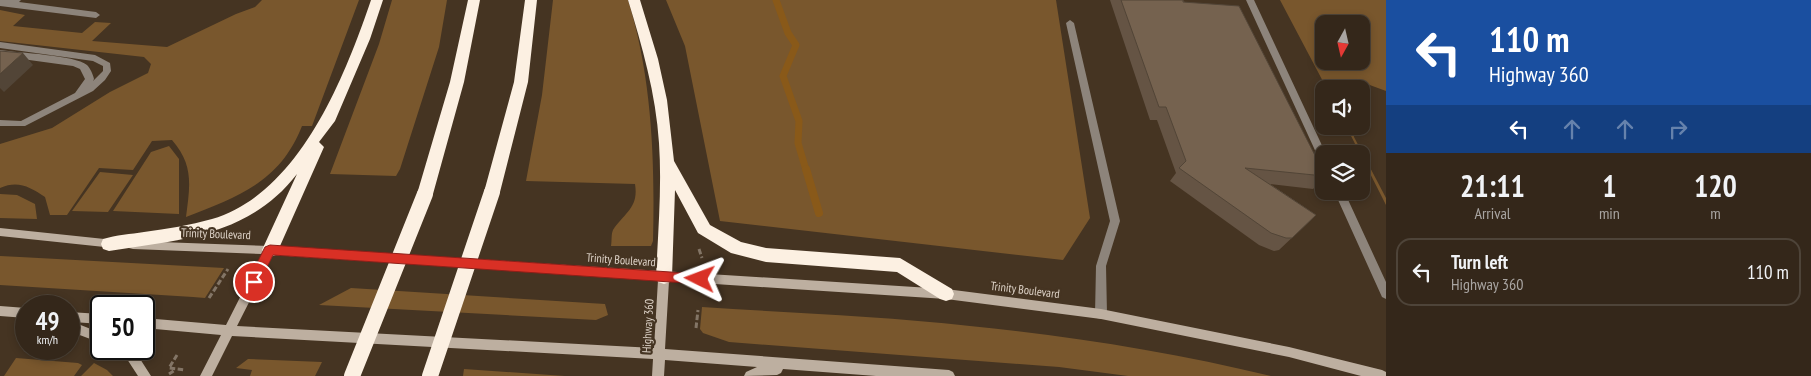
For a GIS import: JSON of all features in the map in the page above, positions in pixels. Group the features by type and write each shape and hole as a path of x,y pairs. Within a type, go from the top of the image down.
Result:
{"highway":[{"path":"270,250 364,39 377,0"},
{"path":"352,376 425,194 457,82 474,0"},
{"path":"430,376 492,192 521,82 531,0"},
{"path":"634,0 650,54 662,108 667,161 664,277"},
{"path":"109,244 202,229 255,206 277,188 292,171 332,112"},
{"path":"667,161 704,229 737,248 766,255 900,266 946,294"}],"main road":[{"name":"Trinity Boulevard","path":"0,232 109,244 270,250 946,294 1101,314 1289,352 1382,376"},
{"path":"206,376 270,250"},
{"name":"Highway 360","path":"658,376 664,277"},
{"path":"0,311 15,312"},
{"path":"155,324 230,331 660,354 949,376"},
{"path":"134,360 145,376"},
{"path":"750,376 765,369 822,367"}],"lane":[{"path":"1250,0 1317,145"},
{"path":"0,3 15,2 96,16"},
{"path":"1070,23 1115,221 1100,266 1101,314"},
{"path":"0,46 95,58 107,65 107,70 102,78 90,89 22,124 0,123"},
{"path":"0,53 51,60 82,67 88,73 90,79 83,88 64,103"},
{"path":"1342,200 1386,294"}],"path":[{"path":"209,298 228,269"},
{"path":"696,328 698,310"},
{"path":"177,354 169,368 185,370"},
{"path":"169,374 176,370"}],"shaded area":[{"path":"262,0 359,0 312,126 302,126 293,145 282,161 255,185 223,202 186,217 189,176 184,158 172,140 152,141 133,170 99,168 67,215 50,215 45,197 34,190 18,185 0,188 0,144 52,128 110,92 148,73 151,64 144,57 0,41 0,10 25,15 13,26 82,33 95,22 111,23 92,41 167,47 255,7"},
{"path":"392,0 447,0 439,47 400,169 396,176 330,174 379,44"},
{"path":"553,0 628,0 642,59 650,119 653,180 653,241 651,246 611,246 613,230 633,205 636,192 635,184 526,181 542,95"},
{"path":"666,0 1056,0 1090,218 1063,260 720,221 685,46"},
{"path":"1280,0 1386,0 1386,91 1370,85 1370,80 1322,80 1317,70 1370,70 1370,15 1315,15 1315,66"},
{"path":"1351,135 1354,135 1358,145 1356,145"},
{"path":"169,146 179,159 179,214 113,211 151,152"},
{"path":"1370,168 1386,198 1386,205 1370,173"},
{"path":"100,172 133,175 108,212 72,211"},
{"path":"0,194 17,195 35,204 37,219 0,218"},
{"path":"0,256 224,268 205,298 0,285"},
{"path":"351,288 605,304 608,315 596,320 319,305"},
{"path":"702,307 903,320 1008,330 1159,352 1271,376 1128,376 1059,367 729,342 703,333 700,329"},
{"path":"248,359 322,362 315,376 250,376 252,370 236,368"},
{"path":"15,360 78,363 82,365 74,376 4,376"},
{"path":"94,363 107,370 113,376 81,376"},
{"path":"464,369 565,376 463,376"}],"building":[{"path":"1121,0 1183,0 1183,2 1239,6 1315,155 1315,175 1245,168 1316,215 1292,238 1271,233 1179,168 1186,161 1166,107 1159,107"},
{"path":"0,51 23,53 0,74"}],"waterway":[{"path":"776,0 788,33 796,45 783,76 799,121 798,143 806,170"},
{"path":"806,169 819,213"}],"route":[{"path":"254,282 270,250 700,279"}]}
